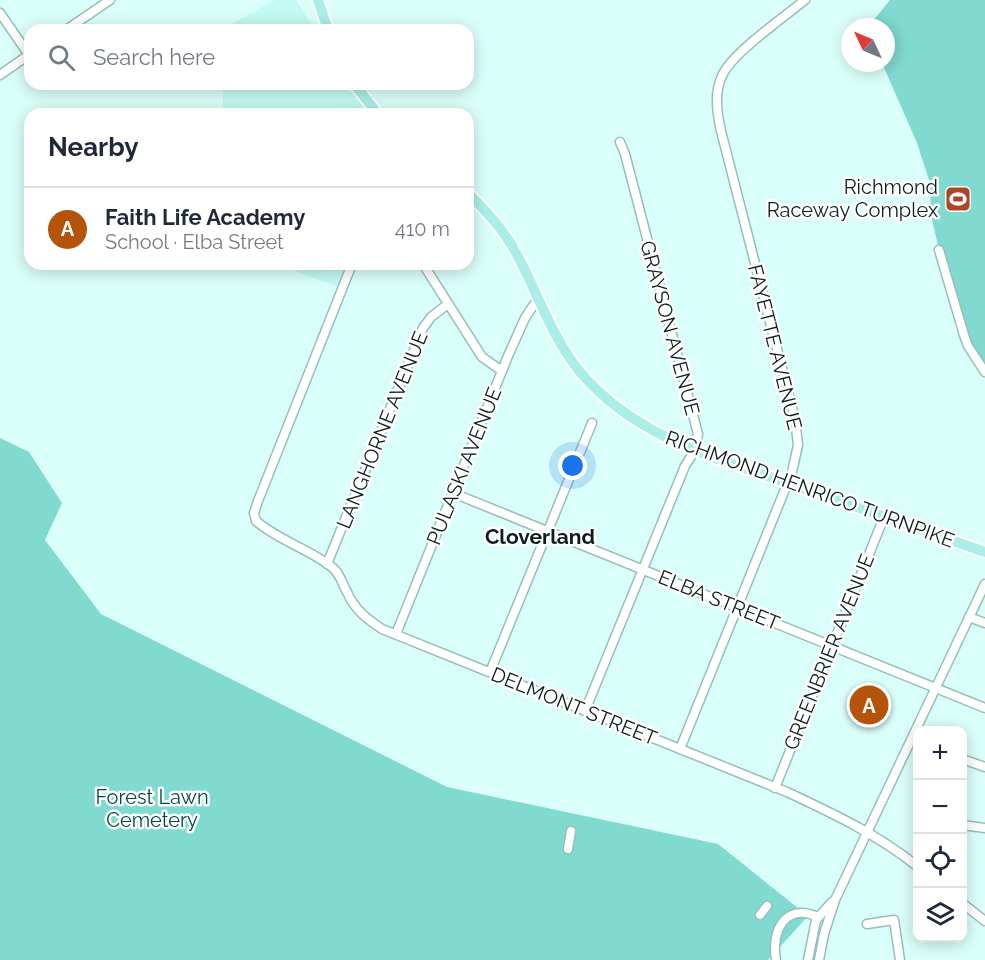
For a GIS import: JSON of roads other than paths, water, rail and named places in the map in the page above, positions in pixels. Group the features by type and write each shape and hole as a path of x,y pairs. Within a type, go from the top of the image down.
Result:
{"main road":[{"path":"318,0 326,24"},
{"path":"359,90 373,108"},
{"name":"RICHMOND HENRICO TURNPIKE","path":"474,199 508,239 527,274 537,300 570,358 608,401 631,418 695,450 984,550"}],"street":[{"path":"75,24 110,0"},
{"name":"FAYETTE AVENUE","path":"680,749 788,483 798,453 795,419 721,131 717,101 718,87 724,72 742,52 805,0"},
{"path":"0,13 24,48"},
{"path":"0,75 24,58"},
{"name":"GRAYSON AVENUE","path":"585,711 685,466 695,450 698,434 620,142"},
{"path":"939,250 968,346 985,372"},
{"name":"DELMONT STREET","path":"350,270 258,501 255,517 261,525 327,564 338,573 351,600 364,617 382,629 821,808 894,848 913,863"},
{"path":"427,270 482,357 502,371"},
{"name":"PULASKI AVENUE","path":"396,634 502,371 525,318 537,300"},
{"name":"LANGHORNE AVENUE","path":"327,564 423,328 431,316 448,304"},
{"path":"490,672 592,423"},
{"name":"ELBA STREET","path":"453,493 985,708"},
{"name":"GREENBRIER AVENUE","path":"775,788 884,517"},
{"path":"819,960 835,900 985,584"},
{"path":"969,617 985,623"},
{"path":"967,760 985,766"},
{"path":"967,826 985,828"},
{"path":"568,849 571,831"},
{"path":"808,960 818,916 835,900"},
{"path":"760,915 767,906"},
{"path":"967,906 985,921"},
{"path":"776,960 774,939 777,929 783,922 801,913 818,916"},
{"path":"867,924 894,920 900,960"}],"place":[{"name":"Richmond Raceway Complex","path":"958,199"},
{"name":"Faith Life Academy","path":"869,705"}],"district":[{"name":"Cloverland","path":"540,537"}],"park label":[{"name":"Forest Lawn Cemetery","path":"152,808"}]}
